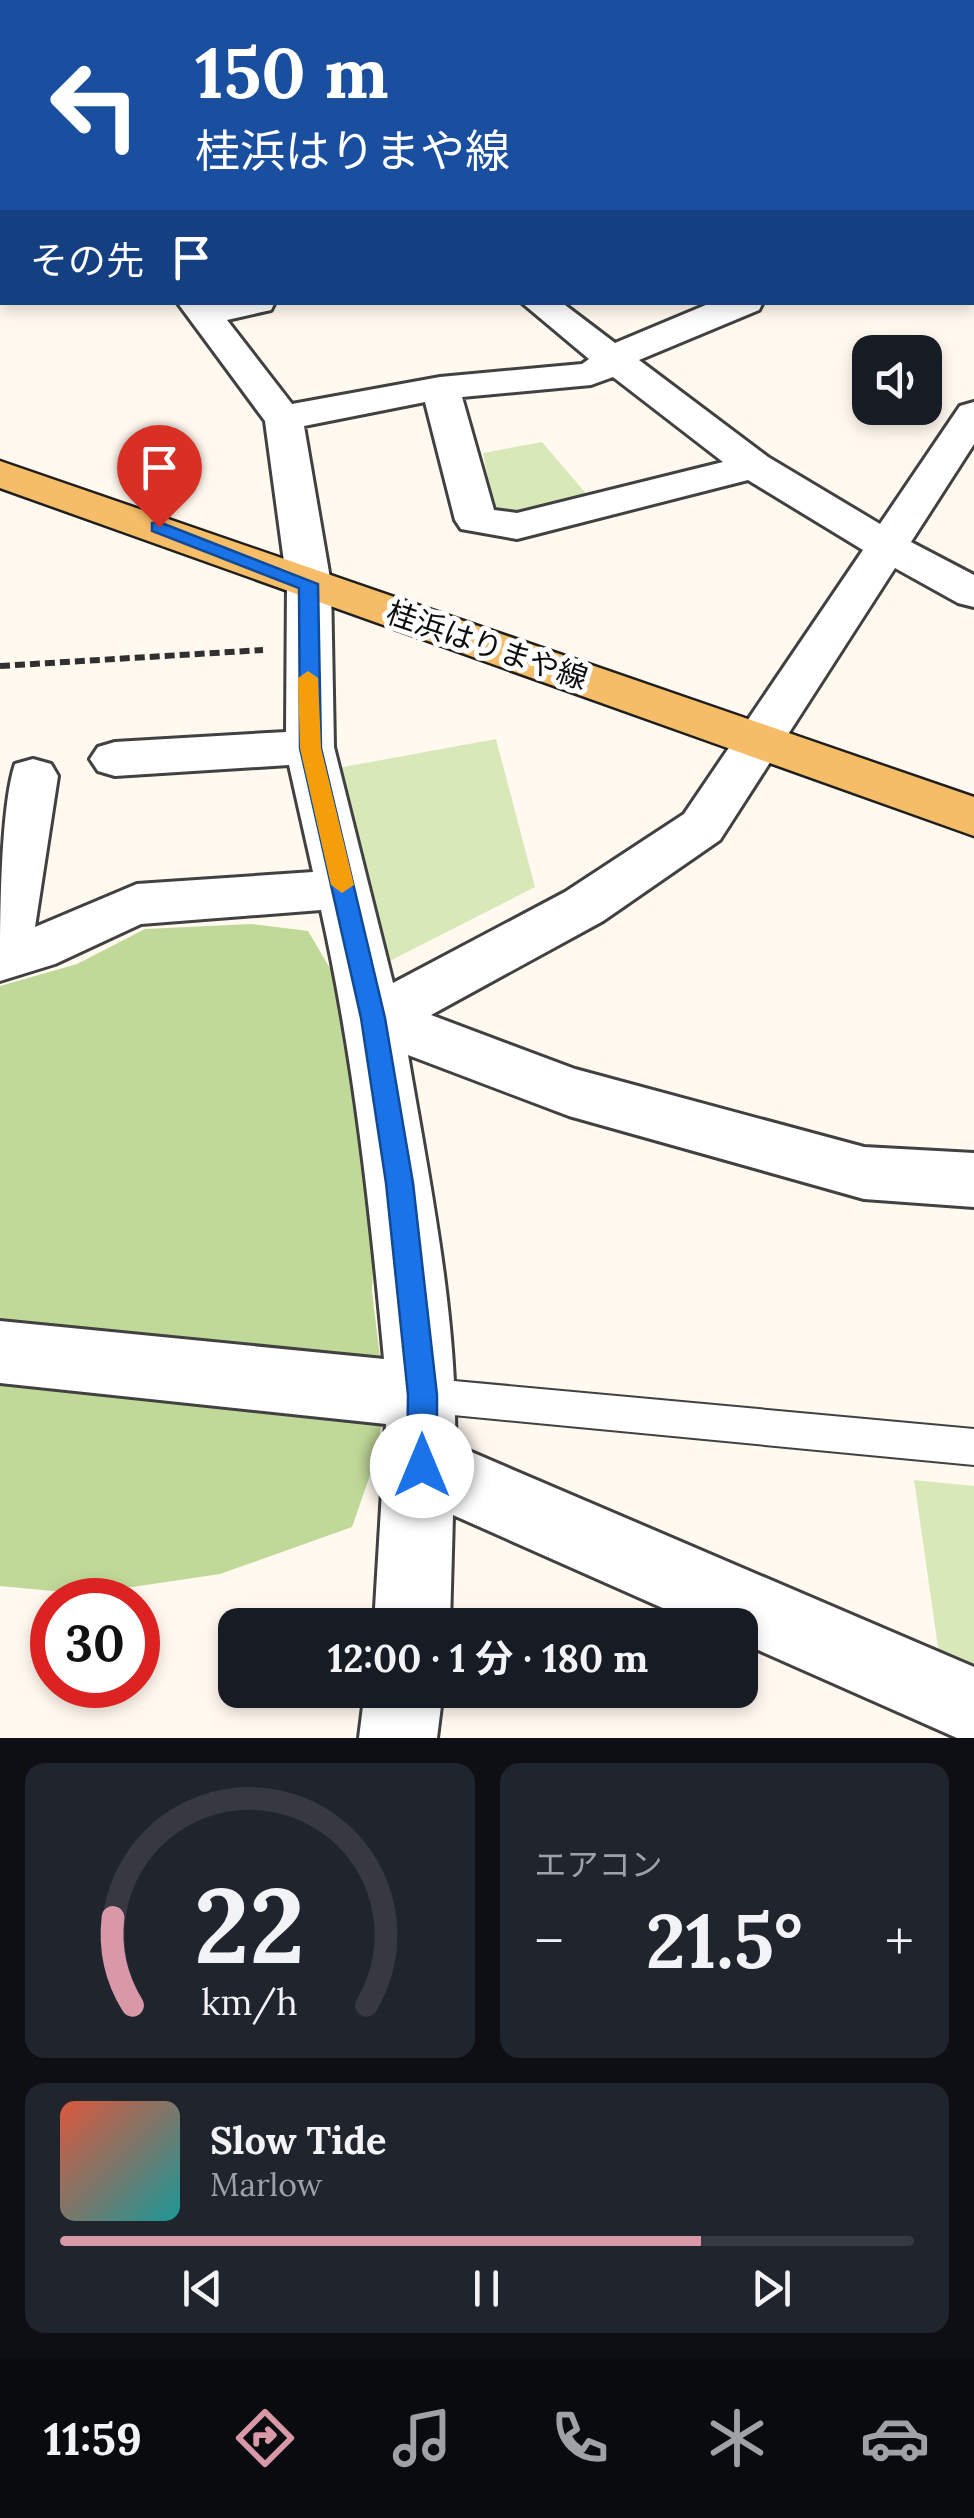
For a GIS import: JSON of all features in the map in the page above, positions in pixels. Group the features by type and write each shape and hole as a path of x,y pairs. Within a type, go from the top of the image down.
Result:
{"main road":[{"name":"桂浜はりまや線","path":"0,474 974,817"}],"street":[{"path":"199,309 233,305"},
{"path":"542,305 754,466 888,548 974,593"},
{"path":"284,420 312,410 440,388 590,374 636,346 738,305"},
{"path":"199,309 284,420 309,584 310,748 373,1018 399,1183 422,1395 413,1608"},
{"path":"440,388 476,520 517,526 754,466"},
{"path":"373,1018 482,967 652,864 702,827 974,416"},
{"path":"114,759 310,748"},
{"path":"33,776 1,960 32,954 111,912 137,904 343,889"},
{"path":"373,1018 569,1092 846,1168 891,1176 974,1180"},
{"path":"0,1352 422,1395"},
{"path":"422,1466 974,1706"},
{"path":"398,1738 402,1708"}],"lane":[{"path":"422,1395 974,1446"}],"path":[{"path":"0,666 280,649"}],"green space":[{"path":"542,442 590,498 519,517 494,509 483,453"},
{"path":"496,739 535,887 376,968 338,768"},
{"path":"251,924 308,931 334,975 377,1180 372,1292 385,1397 377,1455 352,1527 220,1574 160,1583 160,1578 30,1578 30,1589 0,1586 0,986 77,964 145,929"},
{"path":"914,1480 974,1486 974,1669 939,1654"}],"slow traffic":[{"path":"308,678 310,748 342,885"}],"route":[{"path":"159,527 309,584 310,748 373,1018 399,1183 422,1395 422,1466"}]}
